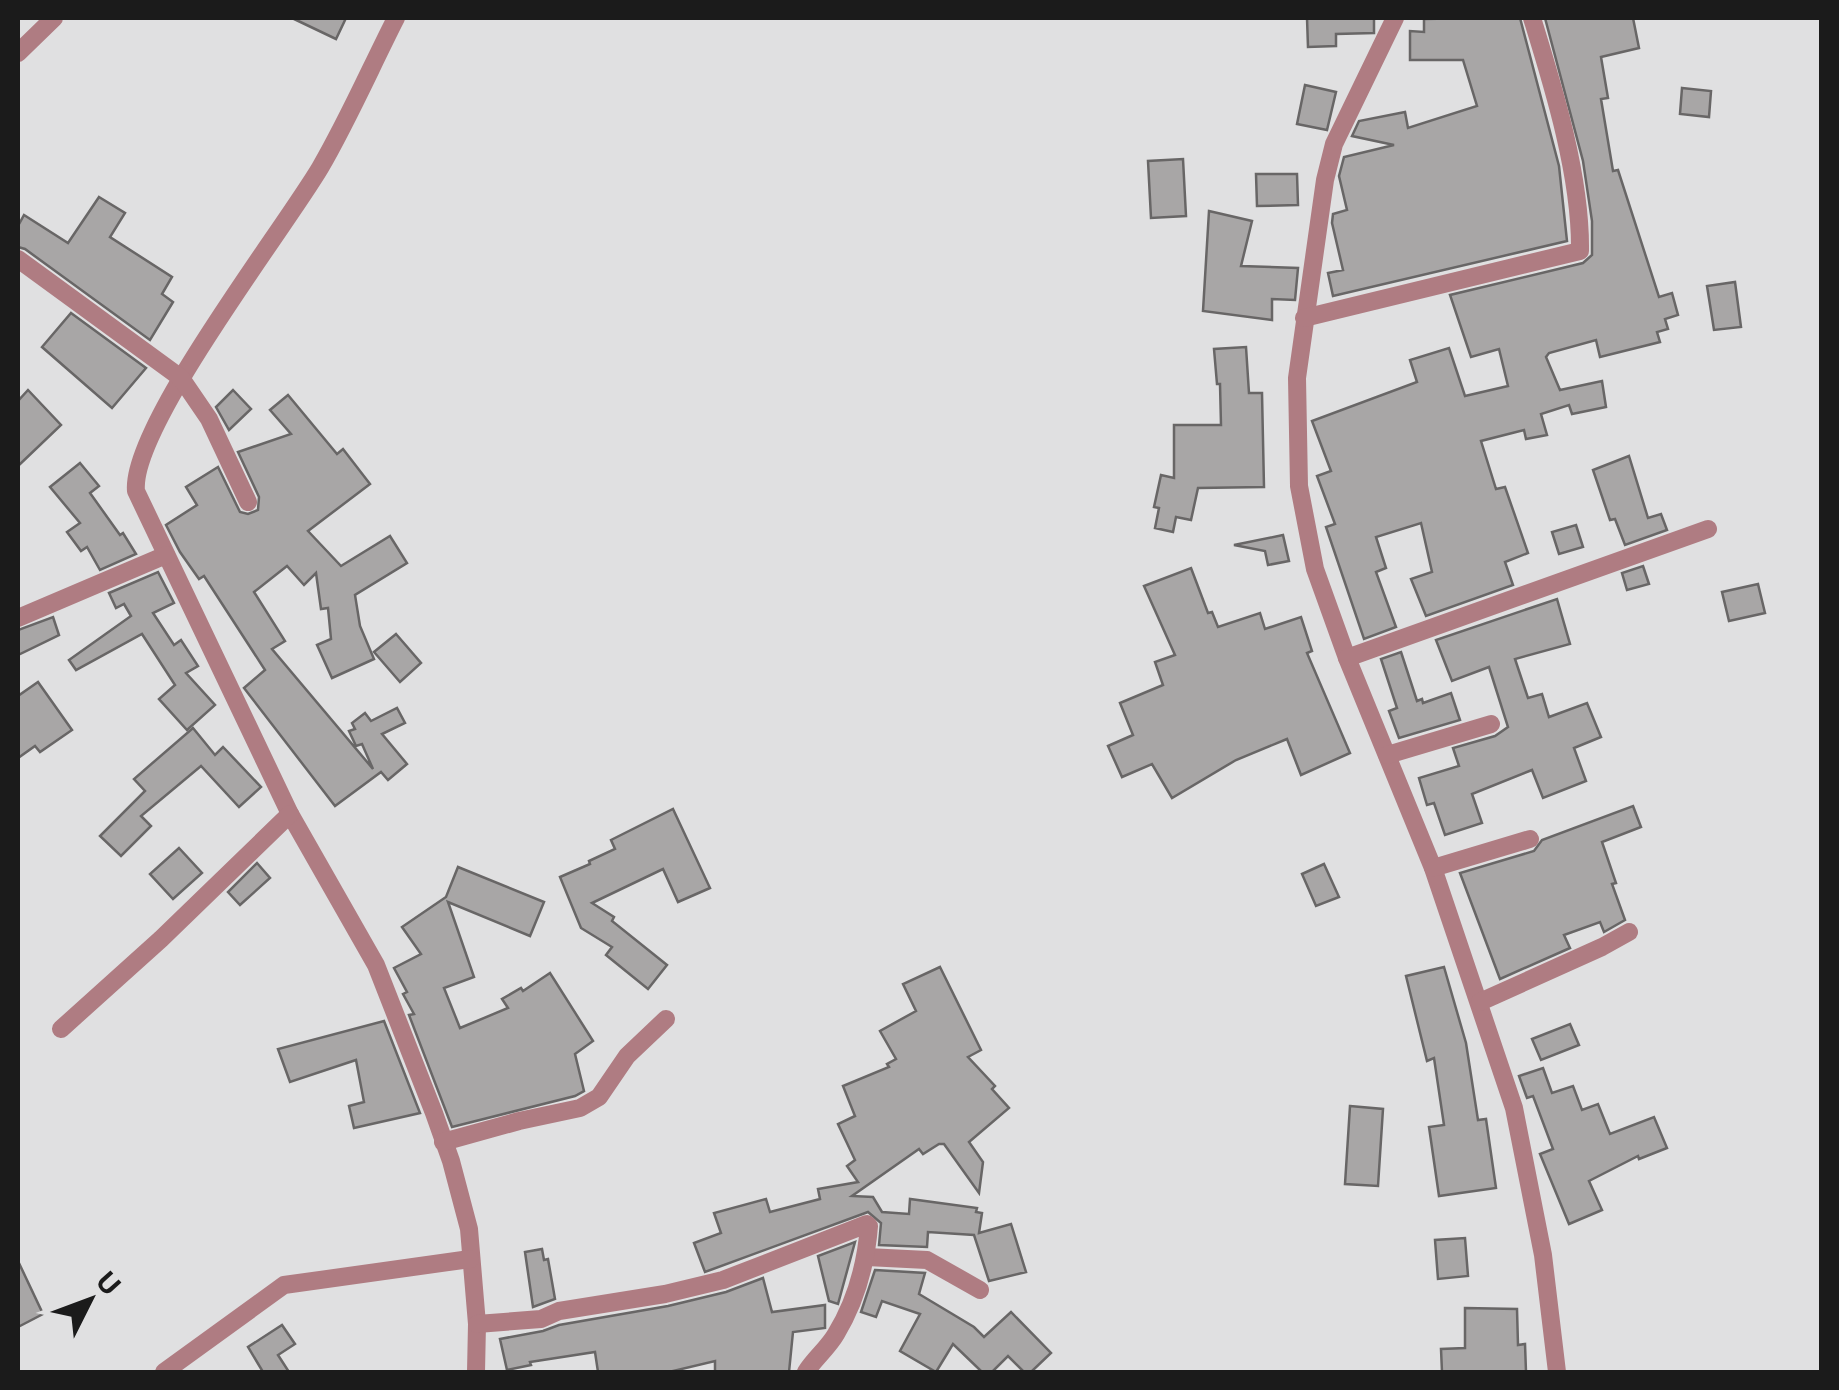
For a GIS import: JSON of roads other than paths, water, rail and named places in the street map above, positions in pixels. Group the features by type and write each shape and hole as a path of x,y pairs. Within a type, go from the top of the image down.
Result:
{"street":[{"path":"18,53 54,18"},
{"path":"396,18 321,166 182,378 145,448 135,482 290,814 376,966 444,1142 469,1229 476,1372"},
{"path":"1395,18 1334,144 1325,180 1297,378 1299,486 1316,569 1347,658 1433,868 1514,1108 1543,1255 1557,1372"},
{"path":"1304,318 1580,251 1556,97 1532,18"},
{"path":"18,259 182,378 209,419 248,502"},
{"path":"1347,658 1708,530"},
{"path":"18,618 166,555"},
{"path":"1386,755 1491,724"},
{"path":"61,1029 290,814"},
{"path":"1433,868 1530,839"},
{"path":"1480,1002 1628,932"},
{"path":"444,1142 519,1120 580,1108 599,1097 626,1056 666,1018"},
{"path":"476,1324 541,1318 693,1288 723,1280 865,1223 870,1226 867,1257 856,1293 836,1336 806,1372"},
{"path":"867,1257 934,1262 980,1290"},
{"path":"164,1372 284,1284 470,1259"}]}
